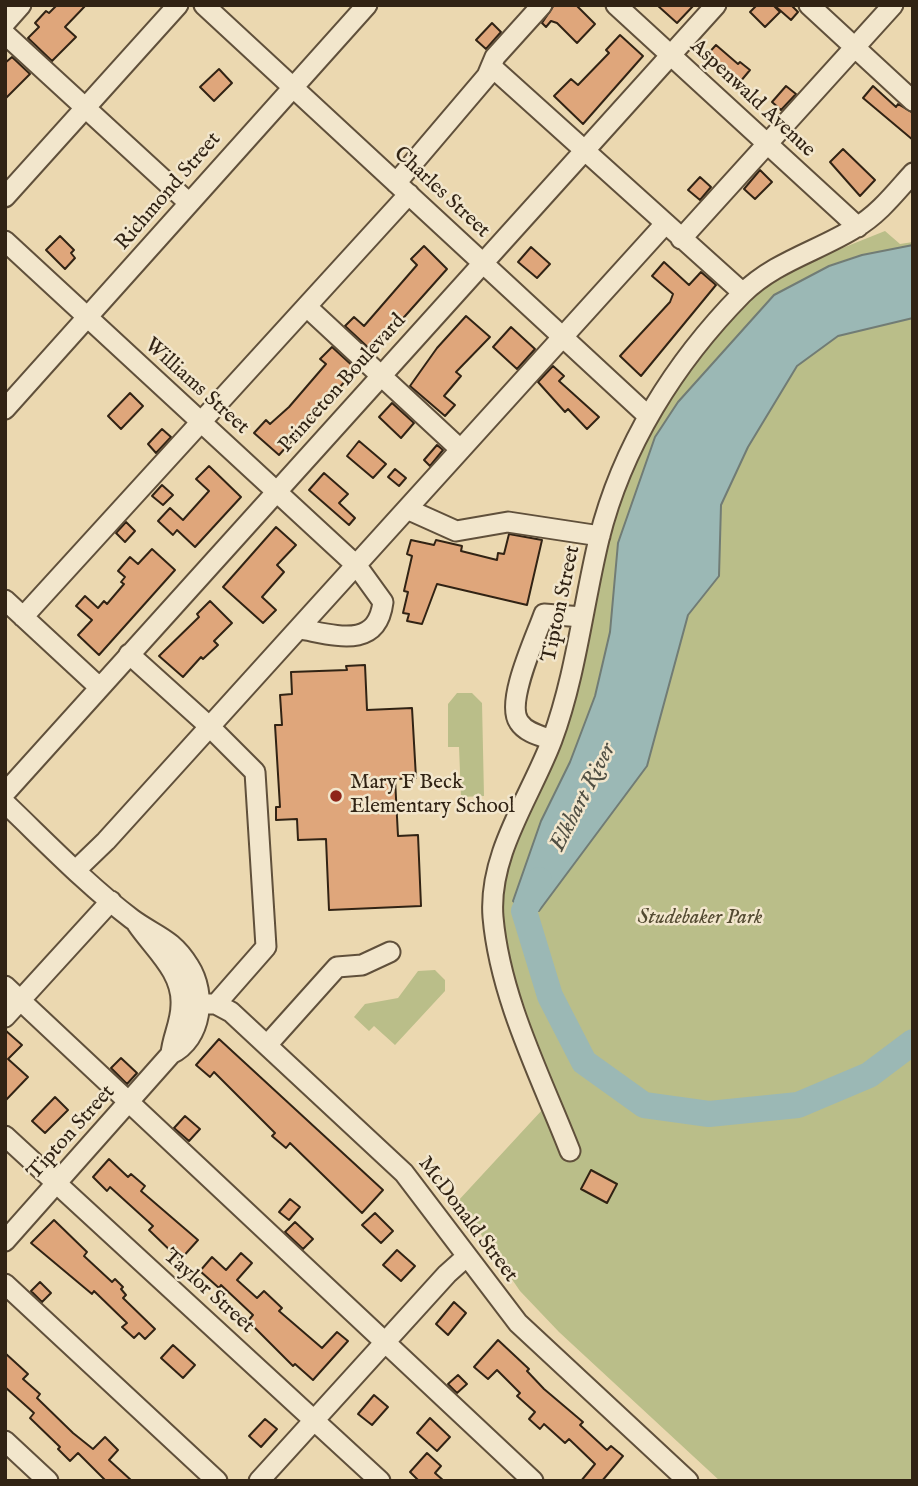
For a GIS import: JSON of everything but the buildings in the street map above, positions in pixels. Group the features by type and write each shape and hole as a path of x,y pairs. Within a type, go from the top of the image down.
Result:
{"street":[{"path":"5,23 21,5"},
{"path":"5,197 178,5"},
{"name":"Charles Street","path":"204,5 647,415"},
{"name":"Richmond Street","path":"5,409 367,5"},
{"path":"23,617 307,307 402,189 487,76 495,57 542,5"},
{"name":"Aspenwald Avenue","path":"616,5 858,227"},
{"name":"Princeton Boulevard","path":"5,793 716,5"},
{"path":"809,5 913,101"},
{"path":"681,239 893,5"},
{"path":"5,34 189,203"},
{"path":"492,67 743,293"},
{"name":"Tipton Street","path":"570,1151 517,1017 502,963 493,916 496,874 552,740 600,536 620,474 647,415 696,348 743,293 797,257 858,227 882,208 913,173"},
{"path":"77,869 106,842 665,224"},
{"name":"Williams Street","path":"5,242 357,566 383,602 381,620 372,630 361,635 300,629"},
{"path":"307,307 460,449"},
{"path":"407,509 456,531 508,522 600,536"},
{"path":"5,600 99,687"},
{"path":"552,740 518,722 513,704 544,614 582,617"},
{"path":"5,803 134,920 175,976 199,1003 266,947 255,772 129,654"},
{"path":"5,1017 111,901"},
{"path":"267,1045 337,967 362,965 390,953"},
{"path":"5,986 533,1481"},
{"name":"Tipton Street","path":"5,1241 171,1055 184,1048 193,1032 199,1003"},
{"name":"McDonald Street","path":"199,1003 231,1012 404,1173 518,1323 688,1481"},
{"name":"Taylor Street","path":"5,1136 380,1481"},
{"path":"259,1481 447,1274 466,1257"},
{"path":"5,1284 217,1481"},
{"path":"5,1441 48,1481"},
{"path":"23,1481 26,1461"}],"green space":[{"name":"Studebaker Park","path":"885,231 900,244 913,242 913,1481 720,1481 559,1332 520,1291 458,1201 543,1109 486,883 547,765 605,546 628,476 654,420 717,336 763,288 820,257"},
{"path":"457,693 472,693 482,703 484,796 461,797 459,747 448,747 448,704"},
{"path":"435,970 445,980 445,991 395,1045 374,1026 369,1031 354,1017 365,1004 398,998 418,971"}],"water":[{"path":"913,245 913,318 838,336 797,366 748,447 721,505 719,576 688,615 647,766 539,911 524,911 513,901 541,821 570,762 595,696 610,632 618,543 655,437 678,402 774,295 829,266 862,255"}],"waterway":[{"name":"Elkhart River","path":"539,880 524,911 550,996 584,1062 644,1105 709,1114 798,1105 869,1075 913,1042"}],"place":[{"name":"Mary F Beck Elementary School","path":"336,796"}]}
